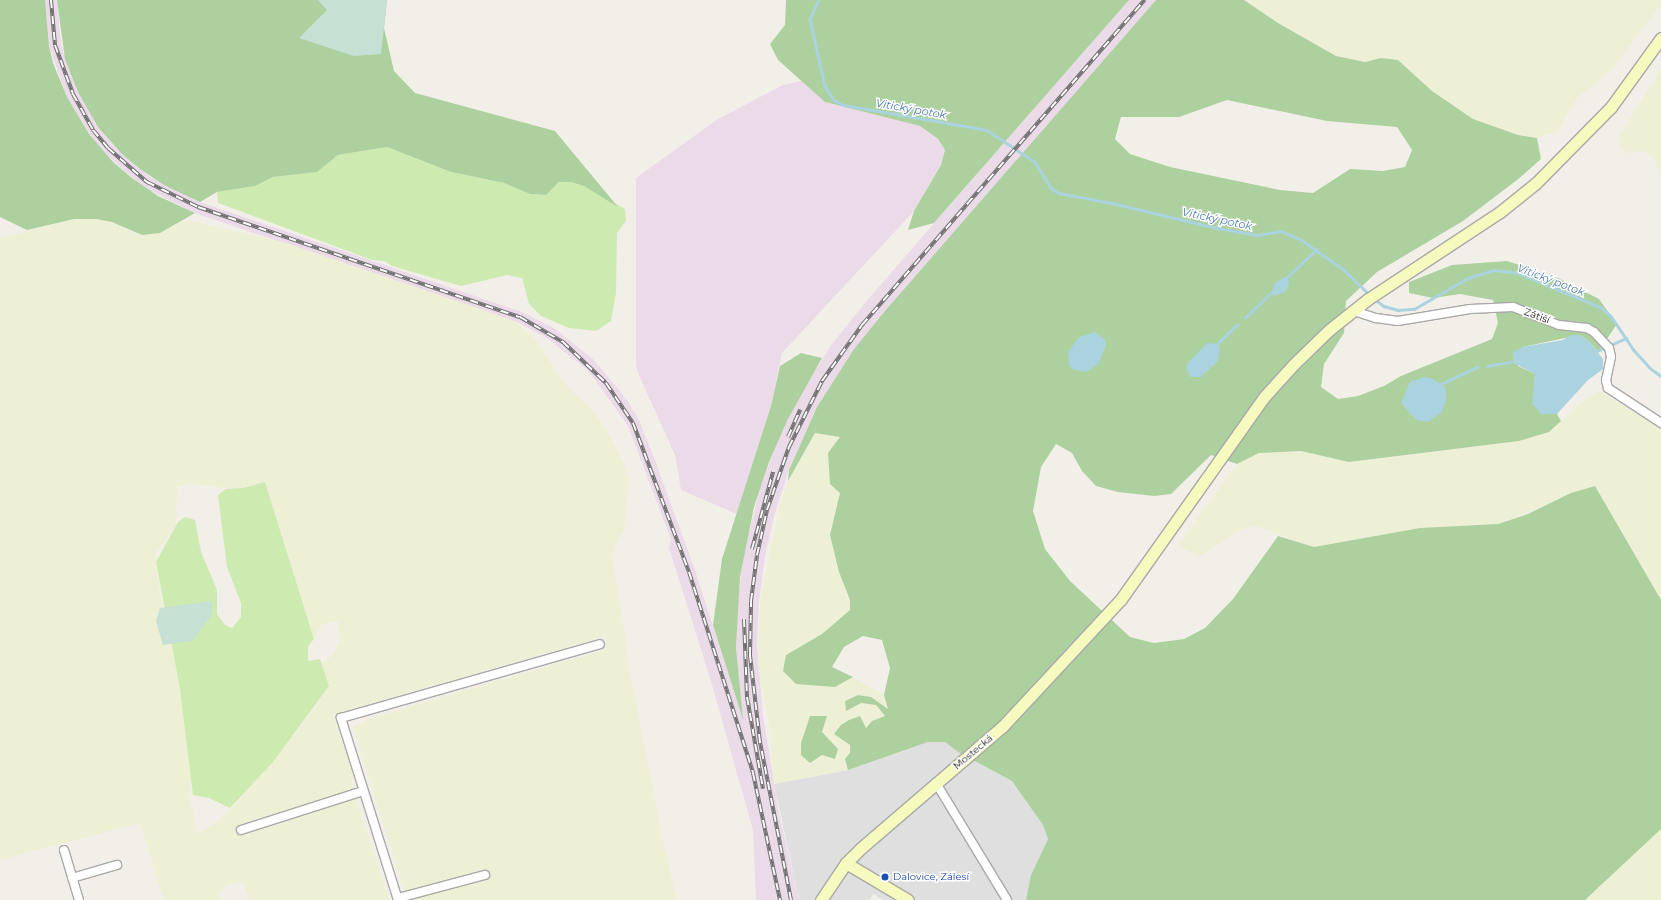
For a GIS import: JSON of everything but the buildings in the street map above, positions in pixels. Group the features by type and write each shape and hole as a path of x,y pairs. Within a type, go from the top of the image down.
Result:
{"street":[{"name":"Mostecká","path":"821,900 846,863 1003,726 1121,599 1264,397 1318,340 1354,311 1500,212 1536,183 1611,108 1661,38"},
{"name":"Zátiší","path":"1354,311 1376,318 1398,322 1478,308 1513,307 1559,325 1587,328 1594,332 1609,348 1612,357 1606,380 1608,388 1661,423"},
{"path":"485,875 398,899 341,718 600,644"},
{"path":"936,783 1007,900"},
{"path":"241,830 363,791"},
{"path":"64,850 79,900"},
{"path":"846,863 908,900"},
{"path":"72,878 117,865"}],"shaded area":[{"path":"45,0 57,0 61,44 78,92 112,144 150,177 200,202 522,312 554,328 594,360 627,400 639,420 695,570 742,717 736,646 738,600 744,553 761,485 777,443 799,397 832,344 869,298 1129,0 1156,0 854,349 817,407 789,470 775,513 765,556 759,602 757,646 763,715 779,813 799,900 756,900 753,830 711,681 669,548 671,539 628,426 586,369 547,338 517,322 195,213 143,187 103,152 89,134 67,97 49,46"},
{"path":"802,81 825,102 920,126 938,139 945,150 941,165 914,211 782,353 771,406 737,514 681,490 675,455 638,373 636,365 636,178 718,119 783,85"},
{"path":"928,742 945,742 958,752 1012,781 1043,825 1048,839 1031,875 1026,900 883,900 873,894 870,900 799,900 774,784 848,770"}],"green space":[{"path":"0,0 45,0 49,46 53,63 67,97 89,134 113,162 132,178 158,196 195,213 160,233 142,235 112,222 96,219 74,219 27,230 0,217"},
{"path":"57,0 387,0 384,28 394,71 415,93 555,131 618,207 584,186 571,182 559,182 546,195 530,194 504,183 451,172 387,147 338,155 317,172 273,177 255,186 217,192 200,202 164,185 140,169 121,153 98,127 78,92 65,59"},
{"path":"318,0 387,0 381,54 354,56 299,38 327,10"},
{"path":"786,0 1129,0 934,223 908,230 914,211 941,165 945,150 938,139 920,126 825,102 778,60 770,44 785,25"},
{"path":"1156,0 1244,0 1278,23 1336,56 1365,62 1381,58 1398,60 1432,91 1473,119 1518,135 1537,138 1541,159 1517,180 1463,221 1377,272 1346,301 1344,333 1324,364 1321,387 1338,399 1358,396 1384,386 1401,376 1492,339 1498,323 1493,300 1460,294 1433,298 1409,293 1409,282 1452,265 1507,261 1558,278 1599,299 1617,324 1598,352 1589,341 1579,335 1523,347 1518,366 1535,374 1533,404 1542,414 1557,414 1561,421 1549,432 1519,441 1349,462 1301,451 1259,453 1237,464 1211,455 1171,494 1154,496 1118,492 1096,486 1082,471 1072,453 1056,444 1041,467 1033,511 1045,549 1070,581 1130,637 1154,643 1184,639 1205,628 1233,599 1278,536 1314,547 1420,528 1498,524 1528,514 1571,493 1595,486 1661,600 1661,829 1585,900 1026,900 1031,875 1048,839 1043,825 1012,781 958,752 945,742 928,742 848,770 845,759 850,753 850,745 834,734 841,725 860,716 866,728 872,721 885,716 876,705 861,703 846,711 845,701 858,695 871,697 888,709 884,695 890,668 882,640 863,636 844,647 832,667 853,677 835,687 796,684 783,671 786,655 822,634 850,610 850,600 839,572 830,535 840,493 830,484 828,453 840,437 815,433 788,481 789,470 817,407 854,349 885,311","holes":["1227,100 1327,121 1397,127 1412,150 1405,167 1383,171 1350,169 1313,193 1280,190 1170,167 1130,154 1115,139 1121,117 1179,117"]},
{"path":"1244,0 1661,0 1661,4 1610,72 1577,98 1558,131 1537,138 1518,135 1473,119 1432,91 1398,60 1381,58 1365,62 1336,56 1278,23"},
{"path":"1661,69 1661,177 1654,159 1644,151 1627,153 1620,146 1619,136"},
{"path":"387,147 451,172 504,183 530,194 546,195 559,182 571,182 584,186 625,209 626,221 617,233 616,293 611,321 596,331 569,328 541,316 529,304 522,278 507,275 461,286 392,266 384,261 372,260 218,203 217,192 255,186 273,177 316,172 338,155"},
{"path":"74,219 96,219 112,222 136,234 187,220 283,242 492,313 518,324 536,340 564,383 594,412 607,431 623,461 629,480 624,530 615,547 613,561 632,682 664,845 677,900 407,900 353,727 371,718 607,649 605,636 334,714 355,778 351,779 352,785 389,900 246,900 249,897 242,882 227,885 219,893 221,900 164,900 140,823 0,860 0,238","holes":["265,482 314,638 322,624 338,621 340,639 333,655 322,664 329,687 302,725 237,802 219,820 197,834 190,797 191,770 180,689 157,577 156,552 176,525 177,486 192,484 236,489"]},
{"path":"801,353 822,358 788,419 769,462 754,507 740,577 736,647 743,720 713,625 722,559 771,406 780,366"},
{"path":"1599,391 1659,427 1661,431 1661,600 1595,486 1498,524 1420,528 1314,547 1256,526 1242,529 1198,557 1178,545 1237,464 1259,453 1301,451 1370,460 1519,441 1549,432 1585,399"},
{"path":"815,433 841,437 840,493 830,535 839,572 850,600 850,610 822,634 786,655 835,687 853,677 884,695 888,710 858,695 854,708 861,703 876,705 885,716 872,721 866,728 860,716 841,725 834,734 850,745 850,753 845,759 848,770 774,784 769,725 758,663 760,602 779,509 788,481","holes":["810,716 826,722 822,732 838,749 835,759 822,755"]},
{"path":"265,482 314,639 308,646 308,661 320,659 329,686 273,762 230,808 209,798 193,795 180,689 156,562 178,522 185,517 195,520 201,552 217,590 217,614 225,625 232,628 241,617 241,603 227,567 218,495 226,489 243,488"},
{"path":"212,601 212,615 192,641 163,645 156,621 160,608"},
{"path":"810,716 827,716 822,732 838,749 835,759 822,755 810,763 801,755 801,743"},
{"path":"1661,829 1661,900 1585,900 1633,853"}],"water":[{"path":"1283,278 1288,278 1289,284 1285,292 1273,296 1274,284"},
{"path":"1095,332 1105,340 1106,345 1099,363 1087,372 1074,370 1069,366 1068,352 1079,337"},
{"path":"1571,335 1579,335 1589,341 1603,359 1603,369 1588,380 1557,414 1542,414 1532,404 1535,374 1514,363 1513,352 1523,347 1563,340"},
{"path":"1207,343 1217,344 1220,348 1218,361 1201,377 1190,377 1186,368 1187,364"},
{"path":"1424,377 1433,379 1446,388 1446,400 1442,412 1428,422 1416,420 1401,403 1410,382"}],"waterway":[{"name":"Vitický potok","path":"819,0 810,19 825,86 834,100 844,105 987,130 1035,162 1051,188 1059,193 1116,204 1217,228 1258,235 1280,231 1300,239 1343,269 1370,295"},
{"path":"1284,280 1317,249"},
{"name":"Vitický potok","path":"1373,298 1384,306 1398,310 1414,309 1468,278 1494,270 1519,273 1602,308 1611,316 1633,349 1650,368 1661,376"},
{"path":"1245,318 1275,289"},
{"path":"1217,344 1237,325"},
{"path":"1595,352 1626,338"},
{"path":"1487,366 1516,361"},
{"path":"1441,384 1477,367"}],"railway":[{"path":"51,0 55,45 73,94 93,130 108,148 147,182 198,207 520,317 563,342 606,383 633,423 689,572 753,773 780,900"},
{"path":"791,900 760,742 750,655 751,601 757,555 767,510 789,447 822,381 862,325 1145,0"},
{"path":"788,437 800,410"},
{"path":"752,549 773,472"},
{"path":"744,619 747,697 763,789"}],"place":[{"name":"Dalovice, Zálesí","path":"885,877"}]}
